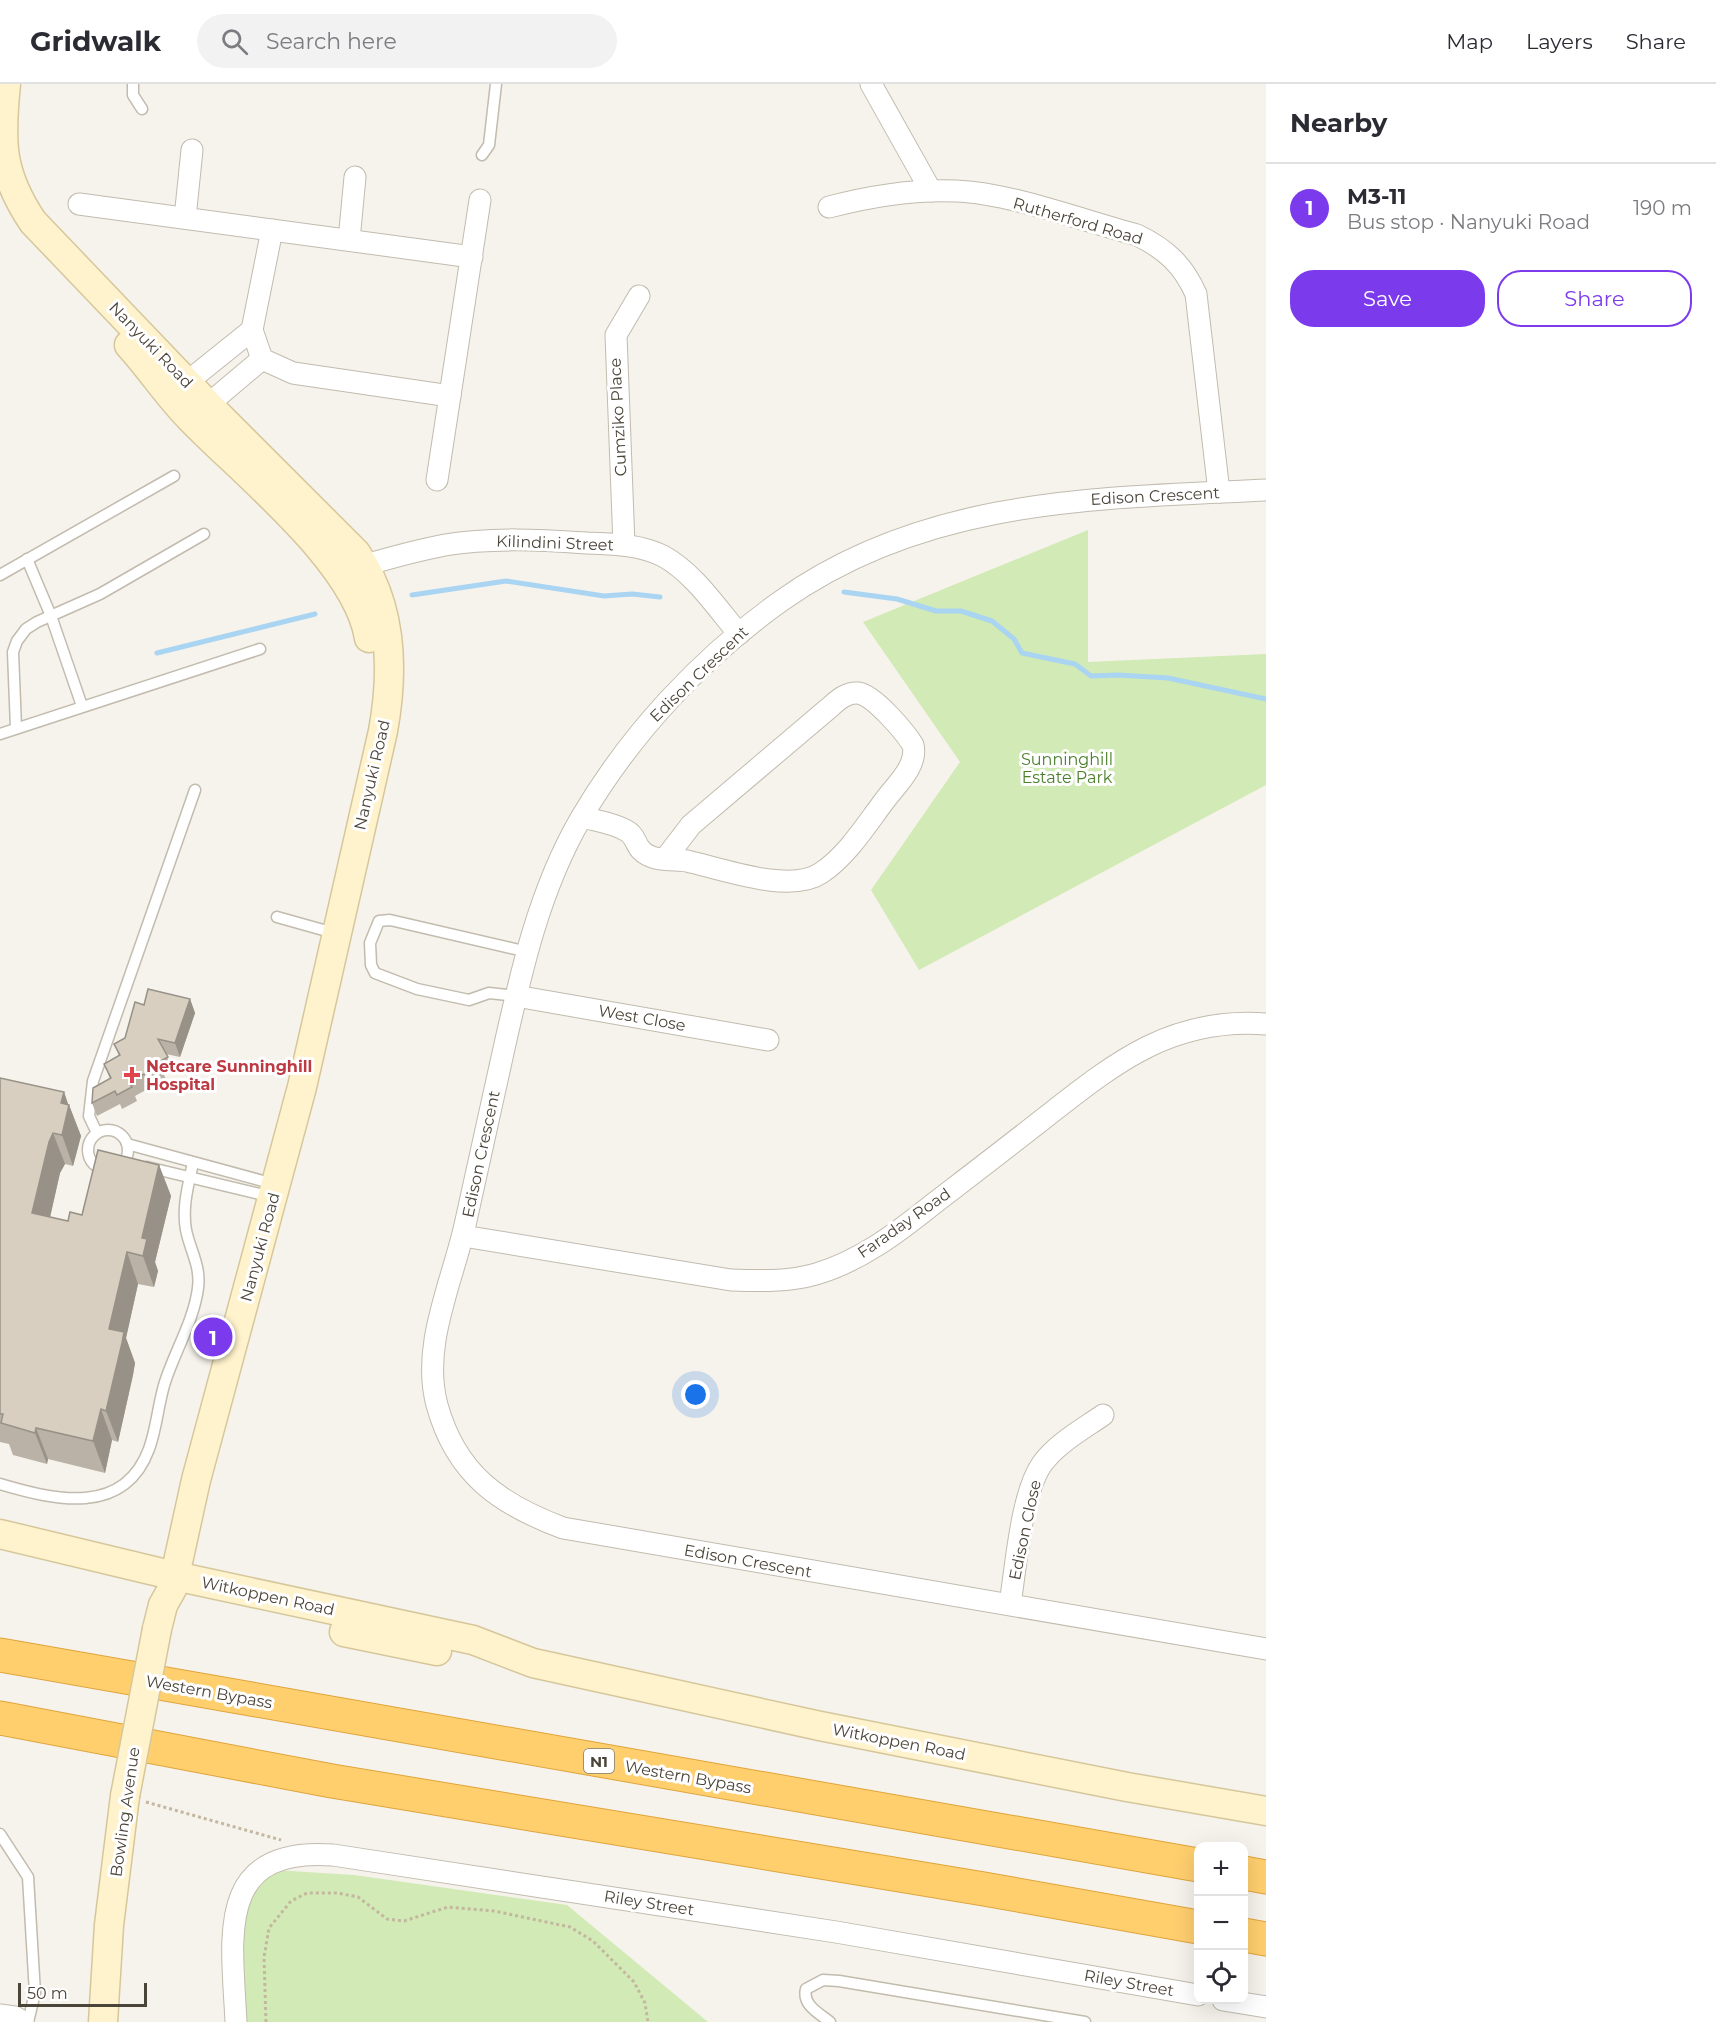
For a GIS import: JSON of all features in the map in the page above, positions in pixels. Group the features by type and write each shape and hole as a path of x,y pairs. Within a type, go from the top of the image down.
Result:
{"highway":[{"name":"Western Bypass","path":"0,1655 1194,1864"},
{"path":"0,1718 332,1781 984,1888 1194,1926"},
{"path":"1248,1874 1266,1876"},
{"path":"1248,1936 1266,1939"}],"main road":[{"name":"Nanyuki Road","path":"6,84 2,106 1,152 6,174 33,222 270,493 352,570 363,613 372,666 357,780 329,932 269,1189 212,1362 165,1593"},
{"name":"Nanyuki Road","path":"0,207 21,234 139,356 179,389"},
{"name":"Witkoppen Road","path":"0,1534 165,1593"},
{"name":"Witkoppen Road","path":"0,1554 165,1593 473,1640 533,1663 820,1726 1127,1787 1266,1811"},
{"name":"Bowling Avenue","path":"103,2022 110,1925 125,1796 165,1593"}],"street":[{"path":"871,84 931,191"},
{"path":"185,218 192,150"},
{"path":"349,240 355,177"},
{"name":"Rutherford Road","path":"829,207 866,198 931,191 995,196 1137,236 1158,245 1188,276 1200,311 1219,492"},
{"path":"437,480 480,200"},
{"path":"79,204 472,256"},
{"path":"272,230 252,330 262,359 293,373 450,396"},
{"name":"Cumziko Place","path":"624,545 616,343 621,324 639,296"},
{"path":"179,389 252,330"},
{"path":"199,412 262,359"},
{"name":"Edison Crescent","path":"1266,490 1061,501 964,519 877,549 838,567 783,600 739,634 674,694 640,732 582,817 562,854 538,915 516,996 463,1236 434,1352 433,1381 444,1428 457,1455 492,1494 537,1518 563,1528 1266,1649"},
{"name":"Kilindini Street","path":"352,570 445,545 481,541 516,540 624,545 661,555 676,565 694,581 739,634"},
{"path":"582,817 618,826 629,832 642,852 665,859 776,881 808,879 820,874 834,863 868,823 912,763 913,746 902,731 866,696 858,693 840,698 691,825 665,859"},
{"name":"West Close","path":"516,996 768,1040"},
{"name":"Faraday Road","path":"463,1236 730,1280 758,1281 814,1275 845,1263 907,1225 1088,1083 1139,1049 1178,1032 1204,1027 1266,1024"},
{"name":"Edison Close","path":"1010,1604 1023,1523 1033,1483 1042,1464 1054,1451 1103,1415"},
{"name":"Riley Street","path":"236,2022 232,1933 238,1903 244,1891 262,1868 274,1860 303,1854 333,1855 836,1932 1194,1994"},
{"path":"1248,2004 1266,2007"},
{"path":"0,2015 15,2017 23,2022"}],"lane":[{"path":"133,84 133,95 142,109"},
{"path":"482,155 489,145 496,84"},
{"path":"0,575 174,476"},
{"path":"16,728 13,652 16,641 26,629 100,594 204,534"},
{"path":"27,560 51,616 82,706"},
{"path":"0,734 260,650"},
{"path":"97,1133 89,1116 93,1081 195,790"},
{"path":"277,917 329,932"},
{"path":"516,996 489,993 469,1000 388,979 375,973 371,965 370,943 379,921 390,920 528,952"},
{"path":"127,1144 124,1162 116,1169 106,1170 93,1164 88,1155 88,1145 97,1133 114,1132 127,1144 193,1163 269,1189"},
{"path":"124,1162 190,1177 269,1189"},
{"path":"0,1484 44,1497 82,1500 116,1488 137,1472 150,1448 162,1391 194,1305 198,1288 197,1263 184,1217 193,1163"},
{"path":"0,1834 28,1877 35,1993 28,2022"},
{"path":"830,2022 806,1999 806,1989 815,1982 839,1981 1050,2019 1085,2022"}],"path":[{"path":"266,2022 264,1957 269,1928 291,1901 307,1893 337,1893 358,1897 387,1919 404,1921 448,1907 494,1911 570,1927 593,1941 634,1982 645,2003 648,2022"}],"green space":[{"name":"Sunninghill Estate Park","path":"1088,530 1088,662 1266,654 1266,785 919,970 871,890 960,762 863,622"},
{"path":"275,1870 354,1875 567,1905 708,2022 243,2022 237,1909"}],"building":[{"path":"148,989 190,999 175,1043 158,1039 168,1057 159,1062 161,1065 129,1082 132,1087 117,1095 115,1091 92,1103 93,1088 111,1078 104,1064 120,1055 114,1044 125,1038 135,1002 144,1005"},
{"path":"0,1078 64,1092 61,1103 69,1105 62,1135 53,1133 49,1142 32,1213 68,1221 70,1212 82,1215 98,1150 159,1165 142,1238 147,1239 143,1256 127,1252 109,1329 124,1332 106,1411 101,1409 93,1441 36,1428 35,1433 1,1423 3,1414 0,1414"}],"waterway":[{"path":"412,595 506,581 604,596 632,594 660,597"},
{"path":"844,592 897,599 936,611 961,611 992,621 1014,639 1022,653 1075,664 1091,676 1168,678 1266,699"},
{"path":"157,653 315,614"}],"place":[{"name":"Netcare Sunninghill Hospital","path":"132,1075"},
{"name":"M3-11","path":"213,1337"}]}
